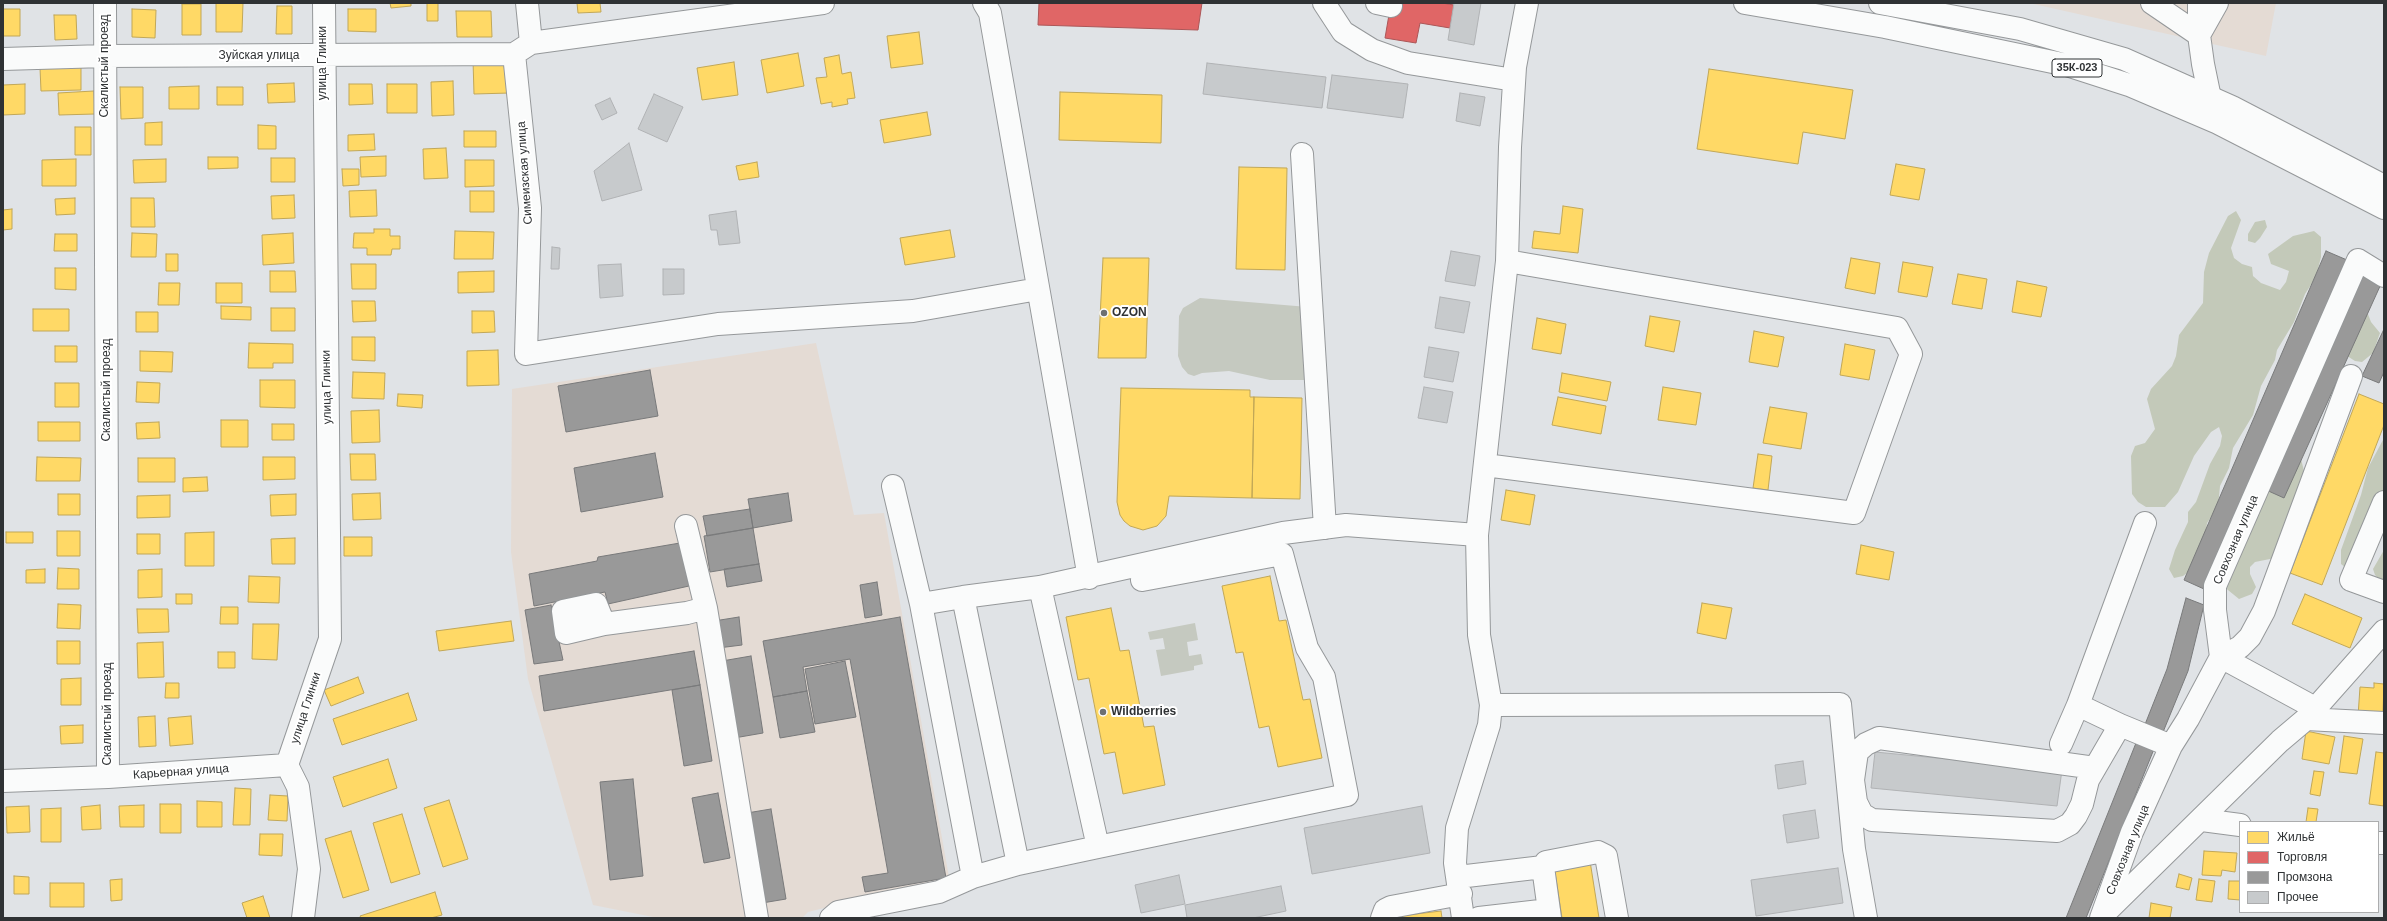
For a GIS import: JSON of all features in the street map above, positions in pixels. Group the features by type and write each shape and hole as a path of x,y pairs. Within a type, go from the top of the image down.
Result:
{"street":[{"name":"Скалистый проезд","path":"105,3 108,777"},
{"name":"улица Глинки","path":"287,765 330,639 323,56 324,3"},
{"name":"Симеизская улица","path":"528,3 523,49 530,208 526,354 718,324 913,311 1038,289"},
{"name":"Зуйская улица","path":"3,59 105,56 323,56 523,49 823,3"},
{"path":"984,3 990,14 1089,578"},
{"path":"1324,3 1343,32 1372,50 1408,63 1514,80"},
{"path":"1463,918 1456,863 1457,828 1489,725 1491,705 1479,635 1477,535 1507,261 1514,80 1528,3"},
{"name":"35К-023","path":"1745,3 1885,27 2068,65 2150,94 2218,123 2384,208"},
{"name":"35К-023","path":"1880,3 2020,29 2124,59 2210,98 2332,157 2384,186"},
{"path":"2152,3 2199,35"},
{"path":"2199,3 2199,35 2210,98"},
{"path":"2199,35 2217,3"},
{"path":"1302,154 1325,528"},
{"name":"Совхозная улица","path":"2101,918 2132,832 2171,746 2188,719 2221,657 2215,610 2215,586 2358,260 2384,276"},
{"path":"1484,465 1854,513 1911,354 1897,328 1507,261"},
{"path":"2351,376 2264,611 2250,637 2240,646 2221,657 2311,714 2384,723"},
{"path":"893,486 921,604 973,877"},
{"path":"2384,505 2351,580 2384,592"},
{"path":"2061,744 2078,705 2145,523"},
{"path":"921,604 1040,587 1089,578 1283,533 1346,525 1477,535"},
{"path":"686,526 694,550 706,608 757,918"},
{"path":"831,918 838,912 939,892 973,877 1018,864 1347,795 1324,677 1307,648 1282,554 1142,580"},
{"path":"1040,587 1098,847"},
{"path":"963,597 1018,864"},
{"path":"604,624 687,613 706,608"},
{"name":"Совхозная улица","path":"2101,918 2127,890 2202,820 2280,741 2311,714 2384,631"},
{"path":"1491,705 1840,704 1854,849 1866,918"},
{"path":"2078,705 2120,725 2171,746"},
{"path":"2094,768 1879,738 1866,744 1857,752 1853,780 1856,802 1862,814 1872,820 2057,831 2070,824 2076,816 2082,804 2088,780 2120,725"},
{"path":"287,765 298,787 309,869 303,918"},
{"name":"Карьерная улица","path":"3,781 108,777 287,765"},
{"path":"2202,820 2239,825"},
{"path":"1479,918 1549,914 1543,868 1546,862 1598,852 1606,856 1617,918"},
{"path":"1382,918 1385,910 1391,907 1459,886 1543,868"}],"shaded area":[{"path":"2029,3 2276,3 2266,56"},
{"path":"1200,298 1308,307 1306,380 1270,380 1229,371 1202,373 1194,376 1188,374 1182,367 1178,356 1179,316 1183,308"},
{"path":"816,343 854,515 884,513 949,877 808,912 802,918 658,918 593,905 528,679 511,552 512,389"},
{"path":"1195,623 1198,640 1187,642 1189,656 1201,654 1203,664 1194,666 1194,670 1161,676 1156,650 1165,649 1163,638 1150,640 1148,632"}],"green space":[{"path":"2236,211 2241,220 2231,248 2234,258 2242,264 2252,267 2253,276 2261,283 2280,290 2286,282 2289,271 2271,264 2268,254 2293,236 2314,231 2321,237 2321,257 2316,277 2305,294 2294,322 2277,350 2275,360 2261,386 2253,415 2233,448 2229,468 2220,486 2218,507 2207,523 2206,533 2191,570 2183,576 2174,578 2169,569 2175,550 2188,522 2188,512 2196,502 2210,464 2220,446 2222,436 2219,427 2211,432 2194,456 2178,492 2165,507 2146,507 2138,502 2132,494 2131,456 2135,446 2145,443 2155,429 2147,399 2151,389 2172,366 2176,356 2179,335 2203,303 2204,272 2209,253 2228,216"},
{"path":"2265,220 2267,227 2260,238 2255,243 2248,241 2248,234 2255,222"},
{"path":"2361,296 2371,322 2380,333 2373,353 2362,362 2355,361 2344,354"},
{"path":"2384,438 2384,499 2346,568 2341,564 2341,550 2361,495 2368,468"},
{"path":"2299,451 2306,479 2275,558 2255,562 2250,567 2250,574 2256,587 2252,594 2239,599 2223,586 2232,535"},
{"path":"2384,550 2384,584 2375,575 2373,569"}],"building: Жильё":[{"path":"216,3 243,3 242,32 216,32"},
{"path":"390,3 411,3 411,6 391,8"},
{"path":"427,3 438,3 438,21 427,21"},
{"path":"577,3 600,3 601,12 578,13"},
{"path":"182,4 201,4 201,35 182,35"},
{"path":"277,6 292,6 292,34 276,34"},
{"path":"3,9 20,9 20,36 3,36"},
{"path":"132,9 156,10 155,38 132,37"},
{"path":"348,9 376,9 376,32 348,31"},
{"path":"456,11 491,11 492,37 457,37"},
{"path":"54,15 76,15 77,39 55,40"},
{"path":"919,32 923,64 891,68 887,36"},
{"path":"798,53 804,86 767,93 761,60"},
{"path":"839,55 842,74 851,72 855,98 847,99 848,104 832,107 832,102 821,104 816,78 827,77 824,58"},
{"path":"473,60 509,60 510,93 474,94"},
{"path":"734,62 738,95 702,100 697,68"},
{"path":"81,67 81,90 41,91 40,68"},
{"path":"1709,69 1853,90 1845,139 1803,132 1798,164 1697,149"},
{"path":"453,81 454,115 432,116 431,82"},
{"path":"294,83 295,102 268,103 267,84"},
{"path":"25,84 25,114 3,115 3,85"},
{"path":"349,84 372,84 373,104 349,105"},
{"path":"387,84 417,84 417,113 387,113"},
{"path":"199,86 199,109 169,109 169,87"},
{"path":"120,87 143,87 143,118 121,119"},
{"path":"217,87 243,87 243,105 217,105"},
{"path":"94,91 95,114 59,115 58,93"},
{"path":"1060,92 1162,95 1161,143 1059,140"},
{"path":"927,112 931,135 884,143 880,120"},
{"path":"162,122 162,145 145,145 145,123"},
{"path":"258,125 276,126 276,149 258,149"},
{"path":"75,127 91,127 91,155 75,155"},
{"path":"464,131 496,131 496,147 464,147"},
{"path":"374,134 375,150 348,151 348,135"},
{"path":"446,148 448,178 424,179 423,149"},
{"path":"386,156 386,176 361,177 360,157"},
{"path":"208,157 238,157 238,168 208,169"},
{"path":"271,158 295,158 295,182 271,182"},
{"path":"76,159 76,186 42,186 42,160"},
{"path":"166,159 166,182 134,183 133,160"},
{"path":"465,160 494,160 494,186 465,187"},
{"path":"757,162 759,177 739,180 736,166"},
{"path":"1896,164 1925,169 1919,200 1890,195"},
{"path":"1239,167 1287,168 1285,270 1236,269"},
{"path":"342,169 359,169 359,185 343,186"},
{"path":"376,190 377,216 350,217 349,191"},
{"path":"470,191 494,191 494,212 470,212"},
{"path":"294,195 295,218 272,219 271,196"},
{"path":"75,198 75,214 56,215 55,199"},
{"path":"131,198 154,198 155,227 131,227"},
{"path":"1563,206 1583,209 1578,253 1532,248 1534,231 1560,234"},
{"path":"12,209 12,229 3,230 3,210"},
{"path":"374,229 390,229 390,236 400,236 400,249 392,249 391,255 367,255 367,248 353,248 354,233 374,233"},
{"path":"950,230 955,257 905,265 900,238"},
{"path":"455,231 494,232 493,259 454,259"},
{"path":"132,233 157,234 156,257 131,257"},
{"path":"293,233 294,263 263,265 262,235"},
{"path":"55,234 77,234 77,251 54,251"},
{"path":"166,254 178,254 178,271 166,271"},
{"path":"1103,258 1149,258 1146,358 1098,358"},
{"path":"1851,258 1880,263 1875,294 1845,288"},
{"path":"1903,262 1933,267 1927,297 1898,292"},
{"path":"351,264 376,264 376,289 352,289"},
{"path":"55,268 76,268 76,290 55,289"},
{"path":"270,271 295,271 296,292 270,292"},
{"path":"494,271 494,292 458,293 458,272"},
{"path":"1958,274 1987,279 1982,309 1952,304"},
{"path":"2017,281 2047,287 2041,317 2012,312"},
{"path":"159,283 180,283 179,305 158,305"},
{"path":"216,283 242,283 242,303 216,303"},
{"path":"352,301 375,301 376,321 353,322"},
{"path":"221,306 251,307 251,320 221,319"},
{"path":"271,308 295,308 295,331 271,331"},
{"path":"33,309 69,309 69,331 33,331"},
{"path":"472,311 494,311 495,332 472,333"},
{"path":"136,312 158,312 158,332 136,332"},
{"path":"1650,316 1680,321 1674,352 1645,346"},
{"path":"1537,318 1566,324 1561,354 1532,349"},
{"path":"1754,331 1784,337 1778,367 1749,362"},
{"path":"352,337 375,337 375,361 352,360"},
{"path":"249,343 293,344 293,363 273,363 273,368 248,368"},
{"path":"1845,344 1875,350 1869,380 1840,375"},
{"path":"55,346 77,346 77,362 55,362"},
{"path":"498,350 499,385 467,386 467,351"},
{"path":"140,351 173,352 172,372 140,371"},
{"path":"353,372 385,373 384,399 352,398"},
{"path":"1562,373 1611,382 1607,401 1559,392"},
{"path":"260,380 295,380 295,408 260,407"},
{"path":"137,382 160,383 159,403 136,402"},
{"path":"55,383 79,383 79,407 55,407"},
{"path":"1663,387 1701,393 1696,425 1658,420"},
{"path":"1121,388 1250,390 1250,397 1254,397 1252,498 1169,496 1166,516 1157,526 1143,530 1130,526 1124,521 1120,515 1117,502"},
{"path":"398,394 423,395 422,408 397,406"},
{"path":"2359,394 2384,404 2384,425 2322,585 2290,573"},
{"path":"1254,397 1302,398 1300,499 1252,498"},
{"path":"1558,397 1606,406 1601,434 1552,425"},
{"path":"1770,407 1807,413 1801,449 1763,443"},
{"path":"379,410 380,442 352,443 351,411"},
{"path":"221,420 248,420 248,447 221,447"},
{"path":"38,422 80,422 80,441 38,441"},
{"path":"159,422 160,438 137,439 136,423"},
{"path":"272,424 294,424 294,440 272,440"},
{"path":"350,454 375,454 376,480 351,480"},
{"path":"1758,454 1772,456 1768,490 1753,488"},
{"path":"37,457 81,458 80,481 36,481"},
{"path":"263,457 295,457 295,479 263,480"},
{"path":"138,458 175,458 175,482 138,482"},
{"path":"207,477 208,491 183,492 183,478"},
{"path":"1506,490 1535,495 1530,525 1501,520"},
{"path":"380,493 381,519 353,520 352,494"},
{"path":"58,494 80,494 80,515 58,515"},
{"path":"296,494 296,515 271,516 270,495"},
{"path":"170,495 170,517 137,518 137,496"},
{"path":"57,531 80,531 80,556 57,556"},
{"path":"6,532 33,532 33,543 6,543"},
{"path":"214,532 214,566 185,566 185,533"},
{"path":"137,534 160,534 160,554 137,554"},
{"path":"344,537 372,537 372,556 344,556"},
{"path":"295,538 295,564 272,564 271,539"},
{"path":"1861,545 1894,552 1889,580 1856,574"},
{"path":"58,568 79,569 79,589 57,589"},
{"path":"45,569 45,583 26,583 26,570"},
{"path":"162,569 162,597 138,598 138,570"},
{"path":"249,576 280,577 279,603 248,602"},
{"path":"1270,576 1279,621 1286,620 1303,700 1310,699 1322,758 1278,767 1269,726 1259,728 1243,652 1236,653 1222,586"},
{"path":"176,594 192,594 192,604 176,604"},
{"path":"2305,594 2362,618 2350,648 2292,624"},
{"path":"1702,603 1732,608 1726,639 1697,633"},
{"path":"58,604 81,605 80,629 57,628"},
{"path":"221,607 238,607 238,624 220,624"},
{"path":"1111,608 1120,651 1129,650 1144,727 1154,726 1165,785 1123,794 1115,752 1104,754 1089,678 1078,680 1066,617"},
{"path":"137,609 168,609 169,632 138,633"},
{"path":"511,621 514,641 439,651 436,631"},
{"path":"253,624 279,624 277,660 252,659"},
{"path":"57,641 80,641 80,664 57,664"},
{"path":"163,642 164,677 138,678 137,643"},
{"path":"218,652 235,652 235,668 218,668"},
{"path":"358,677 364,693 331,706 324,690"},
{"path":"81,678 81,705 61,705 61,679"},
{"path":"166,683 179,683 179,698 165,698"},
{"path":"2374,683 2384,684 2383,712 2358,716 2360,687 2374,688"},
{"path":"408,693 417,720 342,745 333,719"},
{"path":"155,716 156,746 139,747 138,717"},
{"path":"191,716 193,744 170,746 168,718"},
{"path":"83,725 83,743 61,744 60,726"},
{"path":"2306,731 2335,737 2329,764 2302,759"},
{"path":"2344,736 2363,739 2357,774 2339,772"},
{"path":"2376,752 2384,753 2384,806 2369,804"},
{"path":"388,759 397,788 343,807 333,777"},
{"path":"2314,771 2324,772 2320,796 2310,794"},
{"path":"235,788 251,789 250,825 233,825"},
{"path":"270,795 288,796 287,821 268,820"},
{"path":"449,800 468,859 443,867 424,808"},
{"path":"197,801 222,802 222,827 197,827"},
{"path":"160,804 181,804 181,833 160,833"},
{"path":"100,805 101,829 82,830 81,807"},
{"path":"144,805 144,827 120,827 119,806"},
{"path":"29,806 30,832 7,833 6,807"},
{"path":"61,808 61,842 41,842 41,809"},
{"path":"2308,808 2318,809 2316,821 2306,821"},
{"path":"402,814 420,874 391,883 373,823"},
{"path":"351,831 369,890 343,898 325,839"},
{"path":"260,834 283,834 282,856 259,855"},
{"path":"2204,851 2237,853 2235,872 2222,870 2221,876 2202,875"},
{"path":"1590,861 1599,918 1562,918 1554,866"},
{"path":"2179,874 2192,878 2189,890 2176,887"},
{"path":"14,876 29,877 29,894 14,894"},
{"path":"122,879 122,900 111,901 110,880"},
{"path":"2199,879 2215,881 2212,902 2196,900"},
{"path":"2229,881 2239,881 2239,900 2228,899"},
{"path":"50,883 84,883 84,907 50,907"},
{"path":"435,892 442,915 431,918 361,918 360,916"},
{"path":"263,896 270,918 247,918 242,903"},
{"path":"2151,903 2172,907 2170,918 2149,918"},
{"path":"1441,911 1442,918 1400,918 1399,916"}],"building: Торговля":[{"path":"1039,3 1202,3 1198,30 1038,25"},
{"path":"1391,3 1442,3 1454,5 1450,28 1420,23 1416,43 1385,38"}],"building: Промзона":[{"path":"2326,251 2347,260 2204,589 2184,580"},
{"path":"2362,275 2381,284 2284,498 2264,489"},
{"path":"2384,329 2384,372 2379,383 2362,376"},
{"path":"650,370 658,416 566,432 558,386"},
{"path":"655,453 663,497 581,512 574,468"},
{"path":"788,493 792,521 753,528 748,499"},
{"path":"750,509 753,528 707,536 703,516"},
{"path":"753,528 759,564 710,572 704,536"},
{"path":"680,543 689,586 608,604 605,592 534,606 529,574 597,561 598,557"},
{"path":"759,564 762,581 727,587 724,569"},
{"path":"877,582 882,615 865,618 860,585"},
{"path":"2186,598 2204,605 2188,671 2161,737 2142,732 2167,669"},
{"path":"551,605 563,660 534,664 525,610"},
{"path":"739,617 742,645 718,648 714,621"},
{"path":"900,617 946,878 865,892 862,877 888,873 850,659 803,667 807,691 773,697 763,641"},
{"path":"694,651 700,685 544,711 539,676"},
{"path":"751,656 763,733 734,738 722,661"},
{"path":"845,661 856,717 815,724 805,669"},
{"path":"700,685 712,761 684,766 672,690"},
{"path":"807,691 815,732 780,738 773,697"},
{"path":"2136,743 2154,749 2086,918 2066,918"},
{"path":"633,779 643,876 610,880 600,782"},
{"path":"718,793 730,858 704,863 692,798"},
{"path":"771,809 786,899 762,903 747,813"}],"building: Прочее":[{"path":"1454,3 1481,3 1474,45 1448,40"},
{"path":"1207,63 1326,77 1322,108 1203,94"},
{"path":"1332,75 1408,84 1403,118 1327,108"},
{"path":"1460,93 1485,97 1480,126 1456,121"},
{"path":"654,94 683,107 667,142 638,129"},
{"path":"610,98 617,113 602,120 595,105"},
{"path":"629,143 642,190 602,201 594,171"},
{"path":"736,211 740,243 719,245 717,230 711,230 709,215"},
{"path":"552,247 560,248 559,269 551,269"},
{"path":"1451,251 1480,256 1475,286 1445,281"},
{"path":"621,264 623,296 600,298 598,265"},
{"path":"663,269 684,269 684,294 663,295"},
{"path":"1440,297 1470,302 1464,333 1435,328"},
{"path":"1429,347 1459,352 1453,382 1424,377"},
{"path":"1424,387 1453,392 1447,423 1418,418"},
{"path":"1875,752 2062,770 2057,806 1871,788"},
{"path":"1803,761 1806,784 1778,789 1775,765"},
{"path":"1422,806 1430,853 1312,874 1304,828"},
{"path":"1815,810 1819,838 1787,843 1783,815"},
{"path":"1838,868 1843,903 1756,916 1751,880"},
{"path":"1179,875 1185,904 1141,913 1135,885"},
{"path":"1281,886 1286,911 1253,918 1187,918 1185,905"}],"place":[{"name":"OZON","path":"1104,313"},
{"name":"Wildberries","path":"1103,712"}]}
